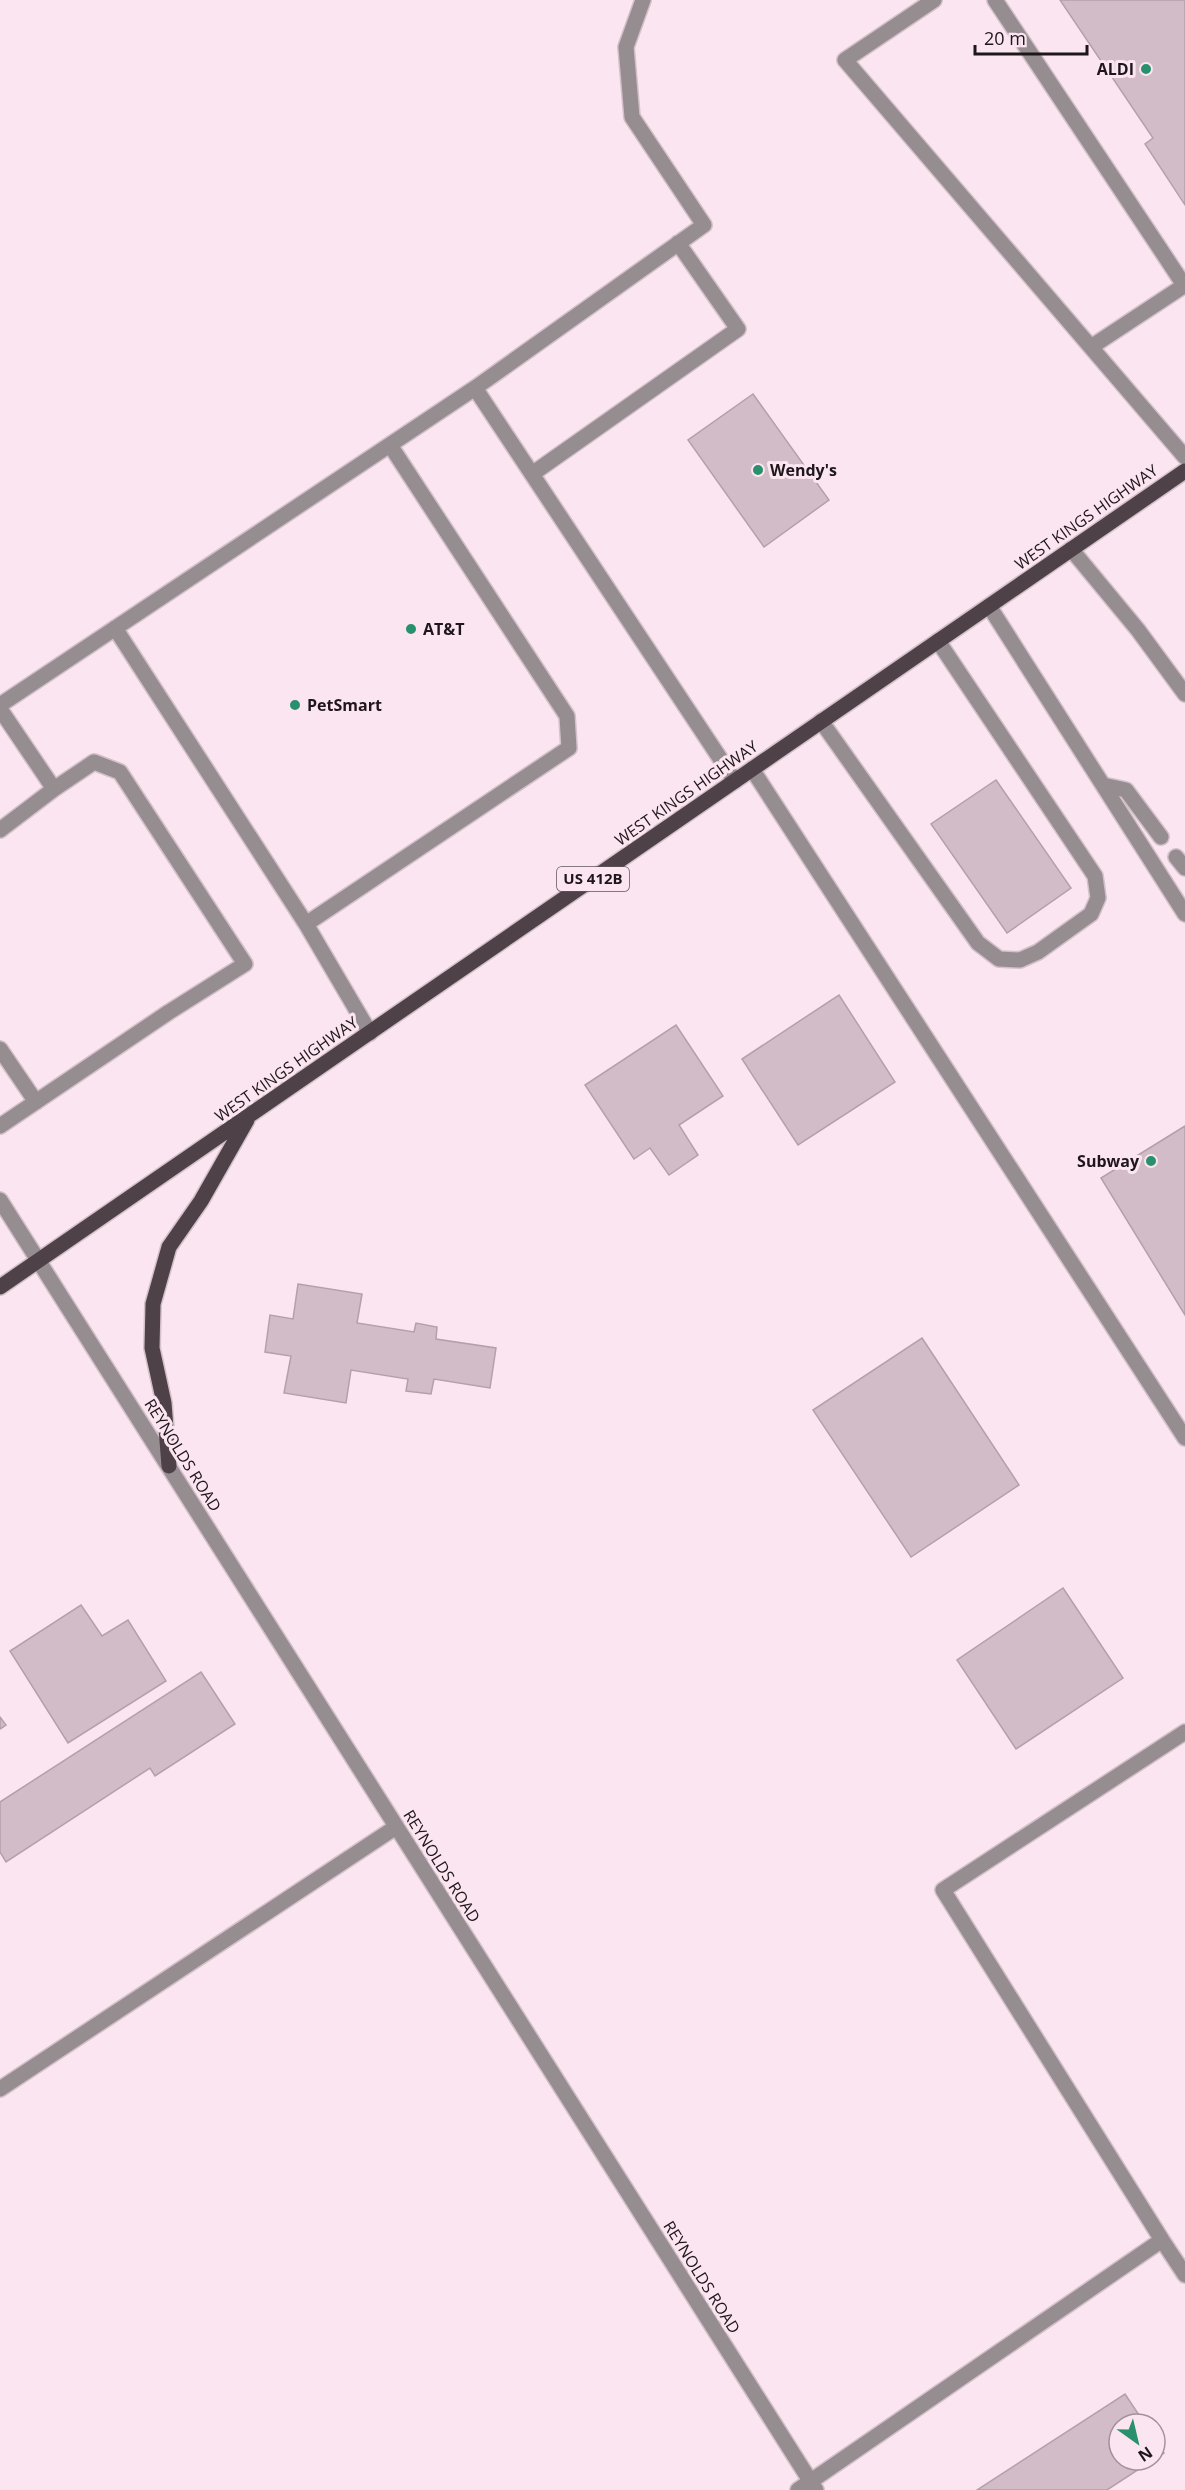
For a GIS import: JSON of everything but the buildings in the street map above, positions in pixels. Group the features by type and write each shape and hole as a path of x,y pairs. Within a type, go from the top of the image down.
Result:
{"main road":[{"name":"WEST KINGS HIGHWAY","path":"0,1287 1185,471"},
{"path":"169,1466 164,1403 152,1348 153,1304 169,1247 201,1201 249,1116"}],"street":[{"path":"54,789 0,707 475,388 704,225 632,117 626,47 643,0"},
{"path":"934,0 845,60 1185,457"},
{"path":"995,0 1185,285 1091,347"},
{"path":"532,474 738,329 678,243"},
{"path":"475,388 735,781"},
{"path":"306,924 569,748 567,716 390,445"},
{"path":"1071,549 1138,630 1185,694"},
{"path":"989,606 1185,914"},
{"path":"115,628 306,924 370,1034"},
{"path":"821,722 978,943 999,959 1020,960 1038,952 1091,914 1098,898 1095,876 938,641"},
{"path":"0,830 94,762 120,772 246,964 0,1126"},
{"path":"752,769 1185,1438"},
{"path":"1103,785 1126,790 1161,837"},
{"path":"0,1049 36,1102"},
{"name":"REYNOLDS ROAD","path":"0,1200 396,1827 808,2487"},
{"path":"1185,1732 943,1890 1185,2275"},
{"path":"0,2089 396,1827"},
{"path":"808,2487 1162,2240"}],"place":[{"name":"ALDI","path":"1146,69"},
{"name":"Wendy's","path":"758,470"},
{"name":"AT&T","path":"411,629"},
{"name":"PetSmart","path":"295,705"},
{"name":"Subway","path":"1151,1161"}]}
